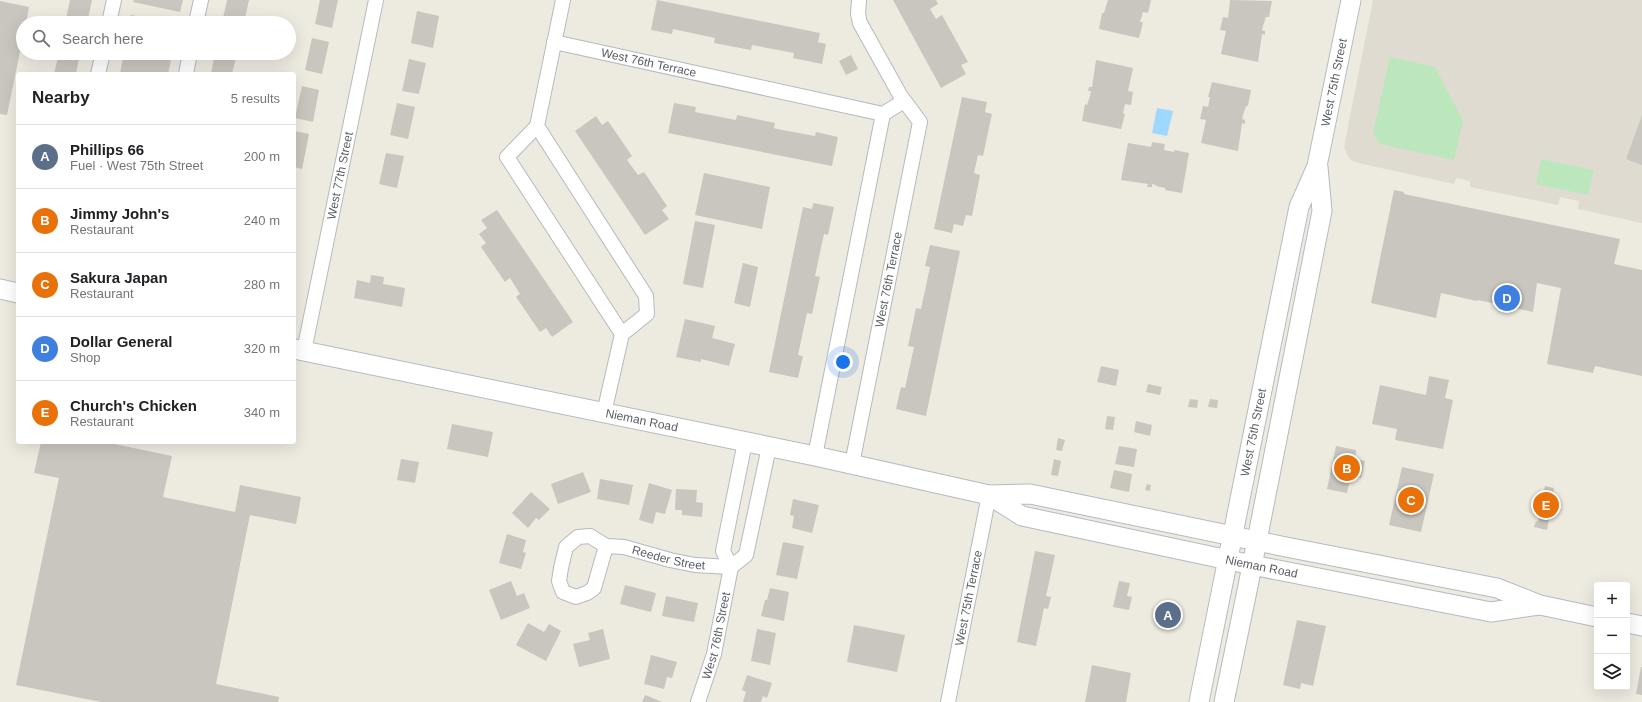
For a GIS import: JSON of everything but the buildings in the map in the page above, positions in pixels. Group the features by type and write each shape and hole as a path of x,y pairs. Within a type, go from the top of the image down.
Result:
{"main road":[{"name":"West 75th Street","path":"1199,702 1299,207 1317,166 1351,0"},
{"name":"West 75th Street","path":"1224,702 1322,211 1317,166"},
{"path":"0,289 16,293"},
{"name":"Nieman Road","path":"299,350 815,456 989,495 1030,494 1232,536 1497,588 1540,605 1594,616"},
{"name":"Nieman Road","path":"989,495 1022,516 1252,565 1491,612 1540,605"},
{"path":"1630,624 1642,626"}],"street":[{"path":"111,16 114,0"},
{"path":"198,16 201,0"},
{"name":"West 77th Street","path":"299,350 376,0"},
{"path":"563,0 537,126 507,157 622,334"},
{"name":"West 76th Terrace","path":"852,464 920,122 904,101 860,24 858,14 859,0"},
{"name":"West 76th Terrace","path":"554,42 883,114"},
{"path":"98,72 101,60"},
{"path":"186,72 189,60"},
{"path":"815,456 883,114 904,101"},
{"path":"537,126 646,296 647,314 622,334 604,413"},
{"path":"745,442 723,551 731,567 746,555 769,447"},
{"name":"West 75th Terrace","path":"948,702 989,495"},
{"name":"Reeder Street","path":"606,546 624,547 643,554 676,562 731,567"},
{"name":"West 76th Street","path":"698,702 714,654 731,567"}],"shaded area":[{"path":"1373,0 1642,0 1642,223 1578,209 1579,201 1560,197 1558,205 1470,187 1470,181 1456,178 1454,184 1358,163 1351,160 1344,147"}],"green space":[{"path":"1390,57 1435,67 1463,121 1454,160 1380,144 1373,133"},
{"path":"1541,159 1594,170 1588,195 1536,184"}],"water":[{"path":"1157,108 1173,111 1167,136 1152,133"}],"place":[{"name":"Dollar General","path":"1507,298"},
{"name":"Jimmy John's","path":"1347,468"},
{"name":"Sakura Japan","path":"1411,500"},
{"name":"Church's Chicken","path":"1546,505"},
{"name":"Phillips 66","path":"1168,615"}]}
